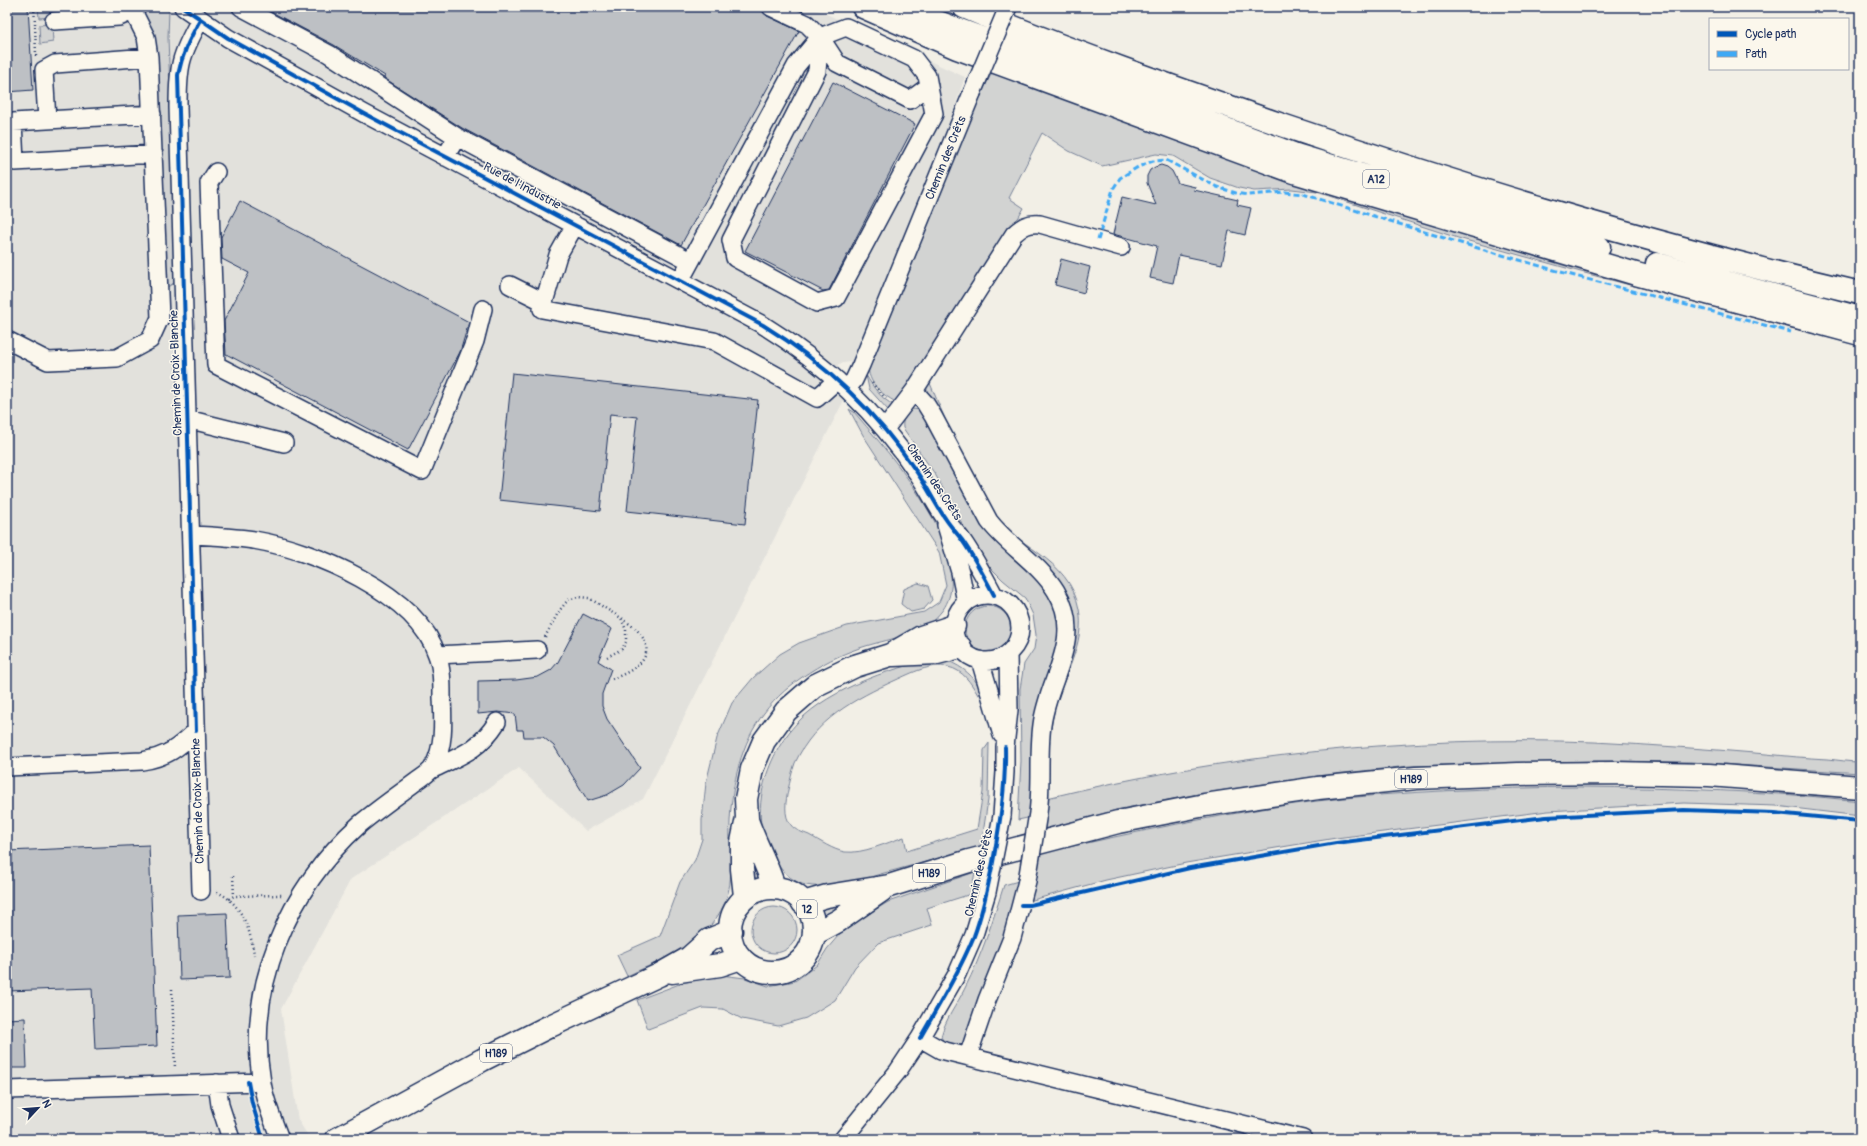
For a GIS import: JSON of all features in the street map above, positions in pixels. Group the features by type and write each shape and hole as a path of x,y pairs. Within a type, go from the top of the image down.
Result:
{"highway":[{"path":"863,7 957,48 1294,172 1636,274 1860,334"},
{"name":"A12","path":"902,7 930,19 1296,155 1634,258 1860,318"},
{"name":"A12","path":"964,7 1147,77 1408,167 1583,220 1860,293"},
{"path":"747,818 742,842 742,869 746,896 753,892 774,887 768,867 755,843 747,818 746,799 752,769 764,741 786,711 816,685 855,666 890,655 921,637 954,626"},
{"path":"890,655 937,653 960,647"},
{"name":"H189","path":"889,886 969,861 1118,822 1205,805 1318,788 1416,778 1518,774 1605,773 1709,776 1860,787"},
{"name":"12","path":"803,903 827,896 889,886"},
{"name":"12","path":"814,934 838,921 889,886"},
{"name":"12","path":"746,896 734,912 731,921 731,931 734,945 741,958 750,967 760,971 774,972 790,968 802,960 811,947 814,934 812,921 803,903 795,894 784,888 774,887"},
{"path":"659,975 689,958 709,940 731,931"},
{"path":"659,975 692,968 720,965 741,958"},
{"name":"H189","path":"336,1139 488,1056 659,975"}],"street":[{"name":"Rue de l'Industrie","path":"183,7 228,38 445,157 680,280 777,333 842,384"},
{"path":"241,7 329,54 457,137 690,261"},
{"path":"771,7 807,24 820,37 838,64 910,100 929,86"},
{"name":"Chemin des Crêts","path":"843,1139 898,1071 920,1038 956,974 974,935 987,892 1002,816 1005,747 1009,704 1008,654 1019,638 1020,619 1008,602 994,595 966,546 945,518 919,475 885,429 842,384 854,380 861,365 1008,7"},
{"path":"7,340 48,361 117,358 150,340 160,318 154,154 149,57 146,37 132,9 119,17 54,22"},
{"name":"Chemin de Croix-Blanche","path":"200,20 186,44 178,75 201,891"},
{"path":"680,280 796,66 820,37 846,27 914,59 927,76 934,114 836,298 817,303 736,258 731,240 816,71 820,37"},
{"path":"47,120 44,70 55,64 149,57"},
{"path":"152,114 13,122 15,162 154,154"},
{"path":"445,157 457,137"},
{"path":"216,172 209,183 216,365 422,471 475,341 483,309"},
{"path":"885,429 914,391 1014,234 1022,226 1031,223 1040,224 1121,247"},
{"path":"575,225 558,255 542,309 714,340 817,398 842,384"},
{"path":"510,286 544,302"},
{"path":"914,391 933,416 988,521 1039,570 1056,591 1066,614 1068,640 1044,711 1042,727 1041,794 1027,881 1012,938 987,1000 968,1056"},
{"path":"187,420 284,443"},
{"name":"Chemin des Crêts","path":"945,518 960,572 966,602"},
{"path":"191,535 254,540 295,549 333,564 376,588 407,611 420,624 430,639 437,655 441,674 444,722 441,745 433,769"},
{"path":"994,595 979,596 966,602 959,610 954,626 955,636 960,647 968,656 980,660 995,661 1008,654"},
{"path":"437,655 537,650"},
{"name":"Chemin des Crêts","path":"980,660 1005,747"},
{"path":"280,1139 267,1106 261,1082 259,1031 262,997 269,965 280,933 301,894 338,845 361,823 433,769 468,753 481,744 498,722"},
{"path":"7,767 142,761 156,759 170,753 196,731"},
{"path":"920,1038 941,1050 1303,1139"},
{"path":"7,1090 261,1082"},
{"path":"216,1083 220,1105 231,1139"}],"path":[{"path":"34,7 36,64 44,70"},
{"path":"35,23 54,22"},
{"path":"861,365 875,388 887,400 902,407"},
{"path":"537,650 559,611 568,600 589,598 622,618 637,630 645,643 645,654 640,664 630,672 612,679"},
{"path":"607,657 622,649 626,642 626,630 622,618"},
{"path":"233,876 234,896"},
{"path":"201,891 218,893 229,899 241,914 250,930 255,962"},
{"path":"229,899 234,896 301,894"},
{"path":"172,989 175,1085"}],"shaded area":[{"path":"7,7 811,7 965,77 918,213 856,357 850,362 838,364 845,398 643,799 586,831 519,768 351,879 281,1009 298,1120 310,1139 7,1139"},
{"path":"38,7 52,7 52,17 39,18"},
{"path":"138,7 166,7 169,10 168,37 177,281 166,288"},
{"path":"52,24 53,42 40,44 39,25"},
{"path":"995,66 1860,340 1860,346 1458,238 1317,192 1292,189 1254,191 1239,188 1210,178 1173,156 1156,154 1102,166 1069,151 1042,133 1009,198 1024,208 896,402 876,387 870,377 868,365 950,159"},
{"path":"866,375 881,396 894,405 888,410 869,389"},
{"path":"927,376 959,451 985,504 999,522 1053,564 1064,576 1073,591 1079,609 1080,622 1077,647 1055,708 1051,730 1048,753 1047,798 1181,770 1250,760 1318,751 1387,745 1456,742 1594,742 1723,750 1860,762 1860,773 1690,762 1596,761 1409,766 1316,776 1203,793 1116,810 1042,830 1047,801 1045,752 1046,724 1053,694 1063,667 1070,639 1068,607 1064,595 1049,573 999,528 986,510 930,400 925,383"},
{"path":"849,409 854,412 879,441 914,487 943,538 953,570 951,576 951,591 948,600 934,620 925,626 906,635 852,651 824,664 797,681 773,702 764,713 749,737 739,764 731,807 731,866 728,891 724,904 717,917 698,939 669,957 627,976 617,955 660,936 680,882 695,860 702,839 702,820 706,783 717,738 732,703 753,678 780,654 799,643 847,626 924,612 939,602 946,585 939,552 863,435"},
{"path":"912,409 921,410 976,507 1042,578 1064,626 1032,817 1018,820 1021,761 1020,689 1024,664 1034,649 1036,635 1033,615 1025,598 1003,580 987,564 977,551 935,474 903,428 904,417"},
{"path":"918,583 928,586 932,600 924,609 911,612 901,604 904,589"},
{"path":"988,606 1001,610 1007,616 1011,629 1007,642 1001,648 988,652 975,648 969,642 965,629 969,616 975,610"},
{"path":"946,660 968,673 983,692 978,695 969,682 958,671 948,667 935,666 908,674 851,703 837,712 825,723 803,748 793,769 786,798 786,813 788,821 792,827 831,847 845,852 867,850 904,837 907,851 977,829 983,792 984,750 989,743 988,800 981,847 836,886 823,887 807,885 802,884 790,877 777,864 766,844 761,826 760,808 768,770 776,752 786,736 811,710 846,689 867,679 909,666"},
{"path":"1580,787 1720,791 1860,801 1860,816 1776,806 1684,803 1548,811 1336,838 1186,863 1106,880 1029,901 1038,854 1142,831 1247,811 1317,801 1449,791"},
{"path":"751,840 764,880 754,882"},
{"path":"975,872 971,894 927,908 932,925 878,943 855,967 835,1000 806,1018 778,1026 742,1019 723,1009 703,1008 648,1029 637,1000 682,983 721,975 745,978 768,986 795,981 817,965 827,949 844,929 888,902"},
{"path":"1022,880 1017,903 969,1037 962,1044 953,1047 944,1042 941,1037 945,1024 977,963 1004,885"},
{"path":"845,905 823,921 820,910 822,908"},
{"path":"774,907 787,911 793,917 797,930 793,943 787,949 774,953 761,949 755,943 751,930 755,917 761,911"}],"building":[{"path":"7,7 28,7 33,90 7,92"},
{"path":"262,7 752,7 799,31 681,245 462,128 384,78 385,76 334,45"},
{"path":"833,82 915,124 829,290 823,291 745,251"},
{"path":"1161,165 1172,171 1178,183 1195,187 1194,190 1238,200 1237,205 1251,208 1245,235 1229,231 1222,264 1179,255 1173,283 1150,278 1157,246 1113,234 1122,197 1156,205 1147,183 1147,176 1150,170"},
{"path":"240,201 469,322 460,352 408,450 226,354 224,321 249,273 222,259 221,237"},
{"path":"1061,259 1090,267 1084,293 1055,285"},
{"path":"512,373 758,400 745,524 627,511 637,417 610,414 600,511 499,500"},
{"path":"583,614 612,629 598,661 611,669 602,694 602,706 607,719 640,768 624,785 607,795 588,801 554,746 543,737 524,737 523,730 517,730 515,714 498,712 478,714 478,681 516,680 538,677 551,670 558,662"},
{"path":"149,845 157,1046 95,1049 92,988 7,991 7,851"},
{"path":"227,913 230,978 180,980 178,915"},
{"path":"25,1018 27,1068 7,1068 7,1019"}],"marked path":[{"path":"1098,240 1113,189 1120,178 1138,167 1153,161 1166,160 1217,187 1236,193 1248,195 1284,192 1303,194 1457,242 1575,276 1791,332"}],"cycle path":[{"path":"183,7 228,38 365,114 763,325 786,340 808,356 849,391 886,431 918,474 941,513 966,546 994,595"},
{"path":"196,731 178,75 187,46 200,20"},
{"path":"920,1038 962,962 974,936 980,918 996,847 1005,776 1005,747"},
{"path":"1021,905 1030,905 1190,868 1336,843 1546,817 1684,810 1775,813 1860,821"},
{"path":"248,1082 252,1103 263,1139"}]}
